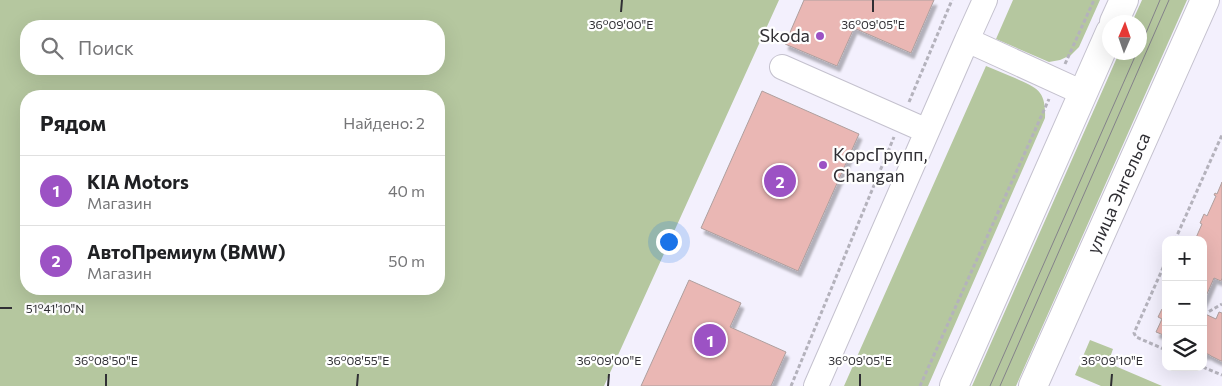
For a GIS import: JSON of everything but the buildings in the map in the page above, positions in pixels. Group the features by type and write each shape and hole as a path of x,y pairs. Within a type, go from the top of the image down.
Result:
{"main road":[{"path":"1117,15 1124,0"},
{"name":"улица Энгельса","path":"1034,386 1205,0"},
{"path":"954,386 1102,50"}],"lane":[{"path":"816,386 985,0"},
{"path":"967,40 1083,93"},
{"path":"782,67 927,131"}],"path":[{"path":"791,386 952,0"},
{"path":"920,386 1055,80 1094,0"},
{"path":"1177,236 1222,135"},
{"path":"1162,271 1134,333 1136,337 1162,348"},
{"path":"1207,312 1222,304"},
{"path":"1207,368 1222,375"}],"green space":[{"path":"0,0 779,0 604,386 0,386"},
{"path":"1013,0 1100,0 1079,47 1071,55 1049,62 996,39"},
{"path":"1142,0 1187,0 1016,386 972,386 1116,60 1147,60 1147,15 1135,15"},
{"path":"986,66 1035,88 1042,96 1044,102 1045,118 928,386 844,386"},
{"path":"1090,340 1113,349 1108,363 1162,386 1101,386 1075,375"}],"tram line":[{"path":"1147,31 1160,0"},
{"path":"1000,386 1169,0"},
{"path":"990,386 1133,60"}],"place":[{"name":"Skoda","path":"820,36"},
{"name":"КорсГрупп, Changan","path":"823,165"},
{"name":"АвтоПремиум (BMW)","path":"780,181"},
{"name":"KIA Motors","path":"710,340"}]}
